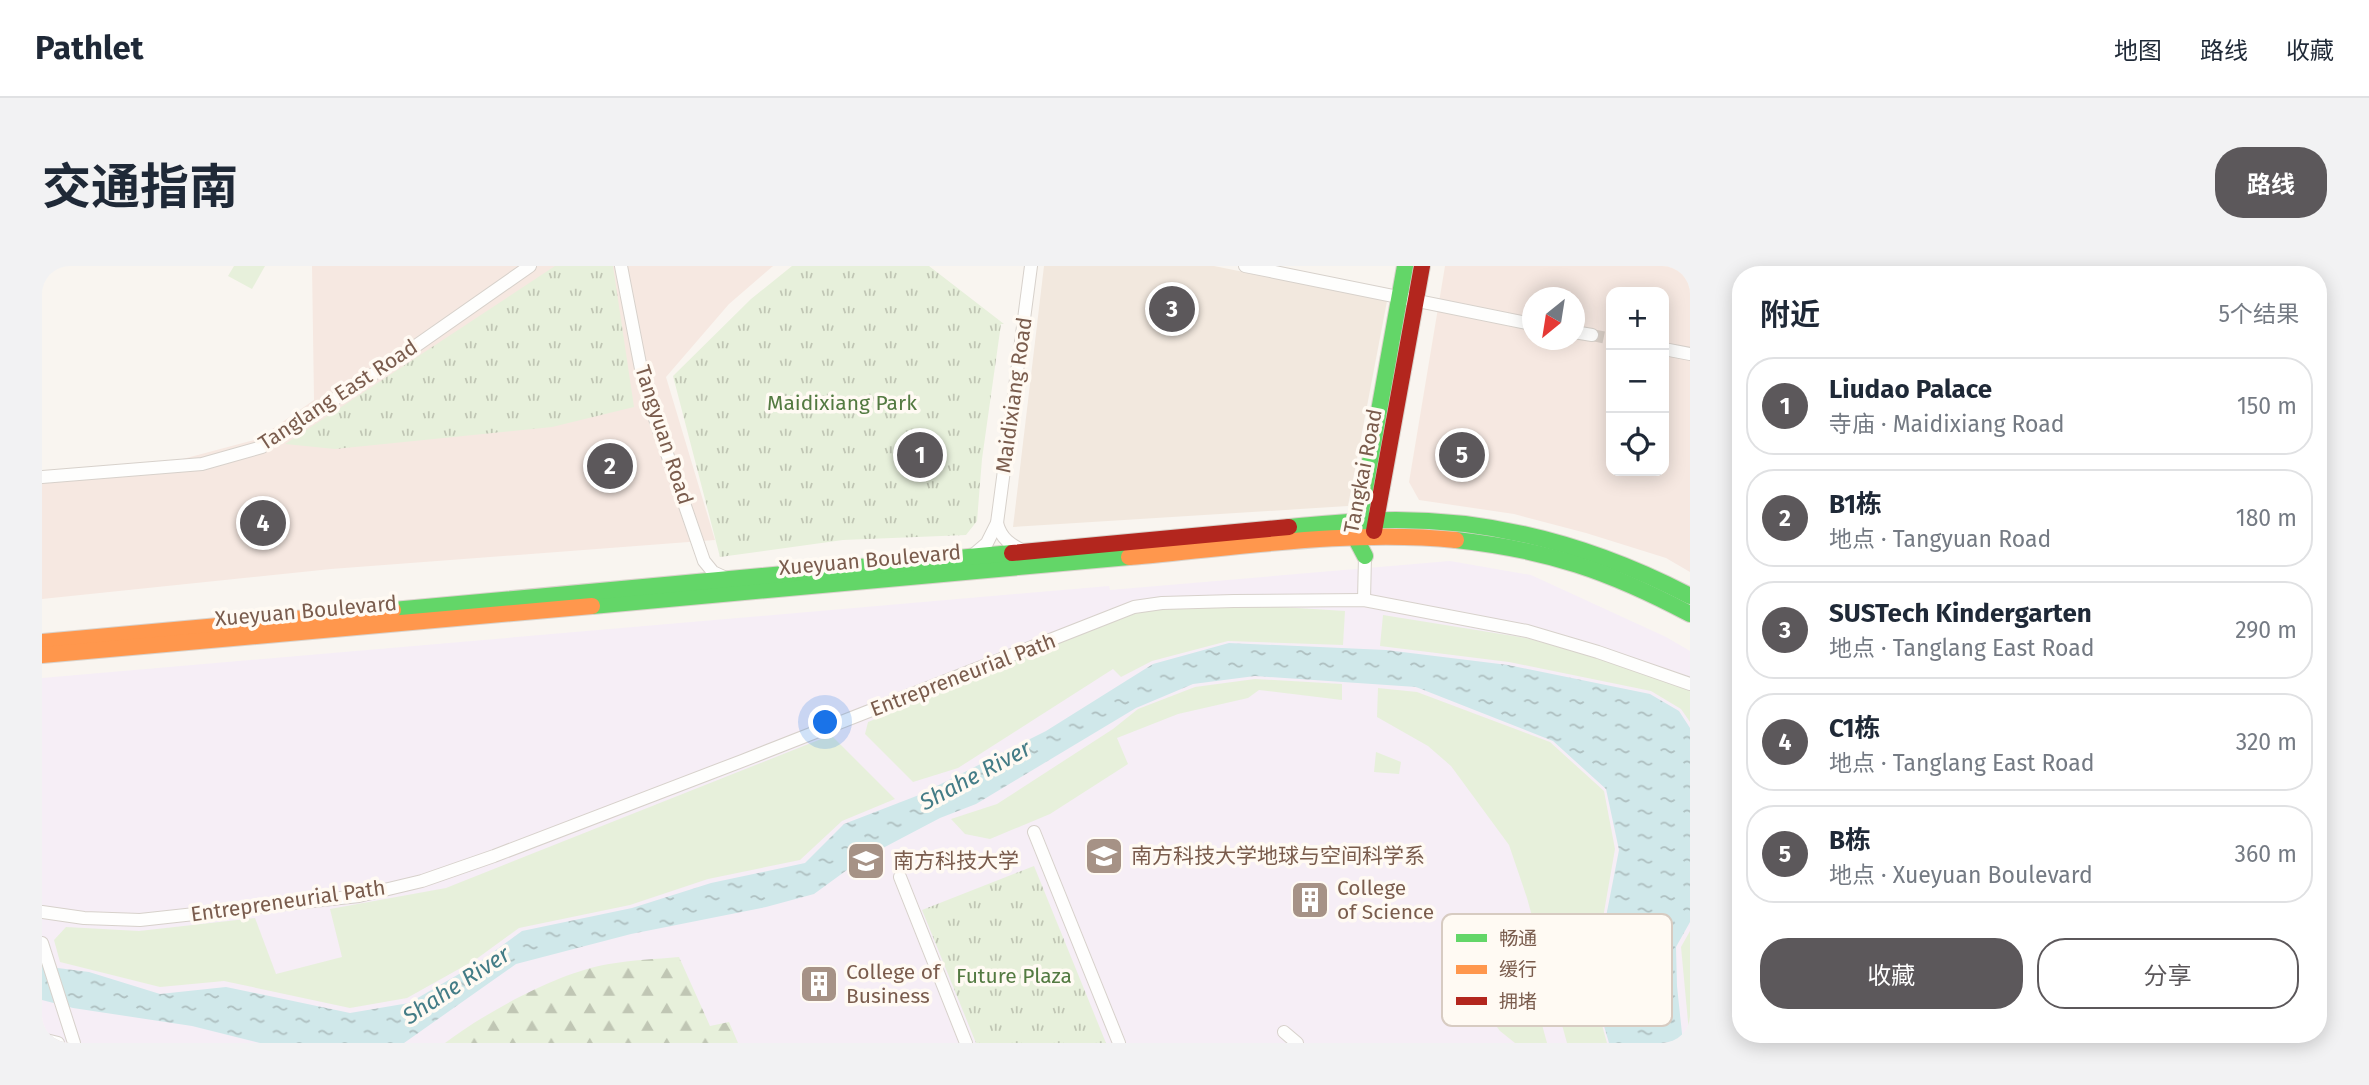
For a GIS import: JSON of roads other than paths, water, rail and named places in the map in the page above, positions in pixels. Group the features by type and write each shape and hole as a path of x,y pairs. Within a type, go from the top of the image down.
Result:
{"main road":[{"name":"Tangkai Road","path":"1365,556 1373,538 1383,482 1408,299 1405,266"},
{"name":"Tangkai Road","path":"1365,556 1356,539 1359,522 1408,299 1422,266"},
{"path":"1383,482 1388,496 1398,507 1422,520"},
{"name":"Xueyuan Boulevard","path":"42,642 1376,521 1422,520 1493,527 1555,540 1619,561 1682,587 1690,596"},
{"name":"Xueyuan Boulevard","path":"42,655 1298,542 1373,538 1449,539 1532,550 1609,573 1690,614"}],"street":[{"name":"Tanglang East Road","path":"42,477 202,464 262,447 410,350 530,266"},
{"name":"Tangyuan Road","path":"621,266 653,416 704,561"},
{"name":"Maidixiang Road","path":"970,557 987,543 997,523 1031,266"},
{"path":"1245,266 1522,322"},
{"path":"1585,334 1592,335"},
{"path":"1669,350 1690,354"},
{"path":"997,523 1005,540 1025,552"},
{"path":"1364,600 1365,556"},
{"path":"704,561 713,572 728,579"},
{"path":"692,583 701,573 704,561"},
{"name":"Entrepreneurial Path","path":"42,912 83,918 140,919 359,896 422,881 494,856 1134,607 1162,603 1364,600 1527,631 1690,684"},
{"path":"1034,832 1119,1043"},
{"path":"900,877 966,1043"},
{"path":"43,946 74,1043"},
{"path":"1284,1032 1297,1043"},
{"path":"42,1039 58,1043"}],"water":[{"name":"Shahe River","path":"1229,643 1386,650 1508,665 1650,694 1679,711 1690,728 1690,922 1676,947 1683,1043 1609,1043 1604,1026 1672,1026 1672,914 1607,914 1619,850 1606,789 1553,741 1416,687 1255,676 1193,684 1136,708 976,804 940,818 862,859 814,894 766,907 631,934 516,964 404,1043 260,1043 192,1026 73,1008 42,1000 42,966 89,972 160,994 226,987 350,1013 409,1003 478,963 522,931 632,908 711,883 805,863 844,824 919,795 1046,731 1153,664"}],"tunnel":[{"path":"1592,335 1606,338"}],"place":[{"name":"SUSTech Kindergarten","path":"1172,309"},
{"name":"Liudao Palace","path":"920,455"},
{"name":"B栋","path":"1462,455"},
{"name":"B1栋","path":"610,466"},
{"name":"C1栋","path":"263,523"},
{"name":"南方科技大学地球与空间科学系","path":"1104,856"},
{"name":"南方科技大学","path":"866,861"},
{"name":"College of Science","path":"1310,900"},
{"name":"College of Business","path":"819,984"}],"park label":[{"name":"Maidixiang Park","path":"842,403"},
{"name":"Future Plaza","path":"1014,976"}]}
